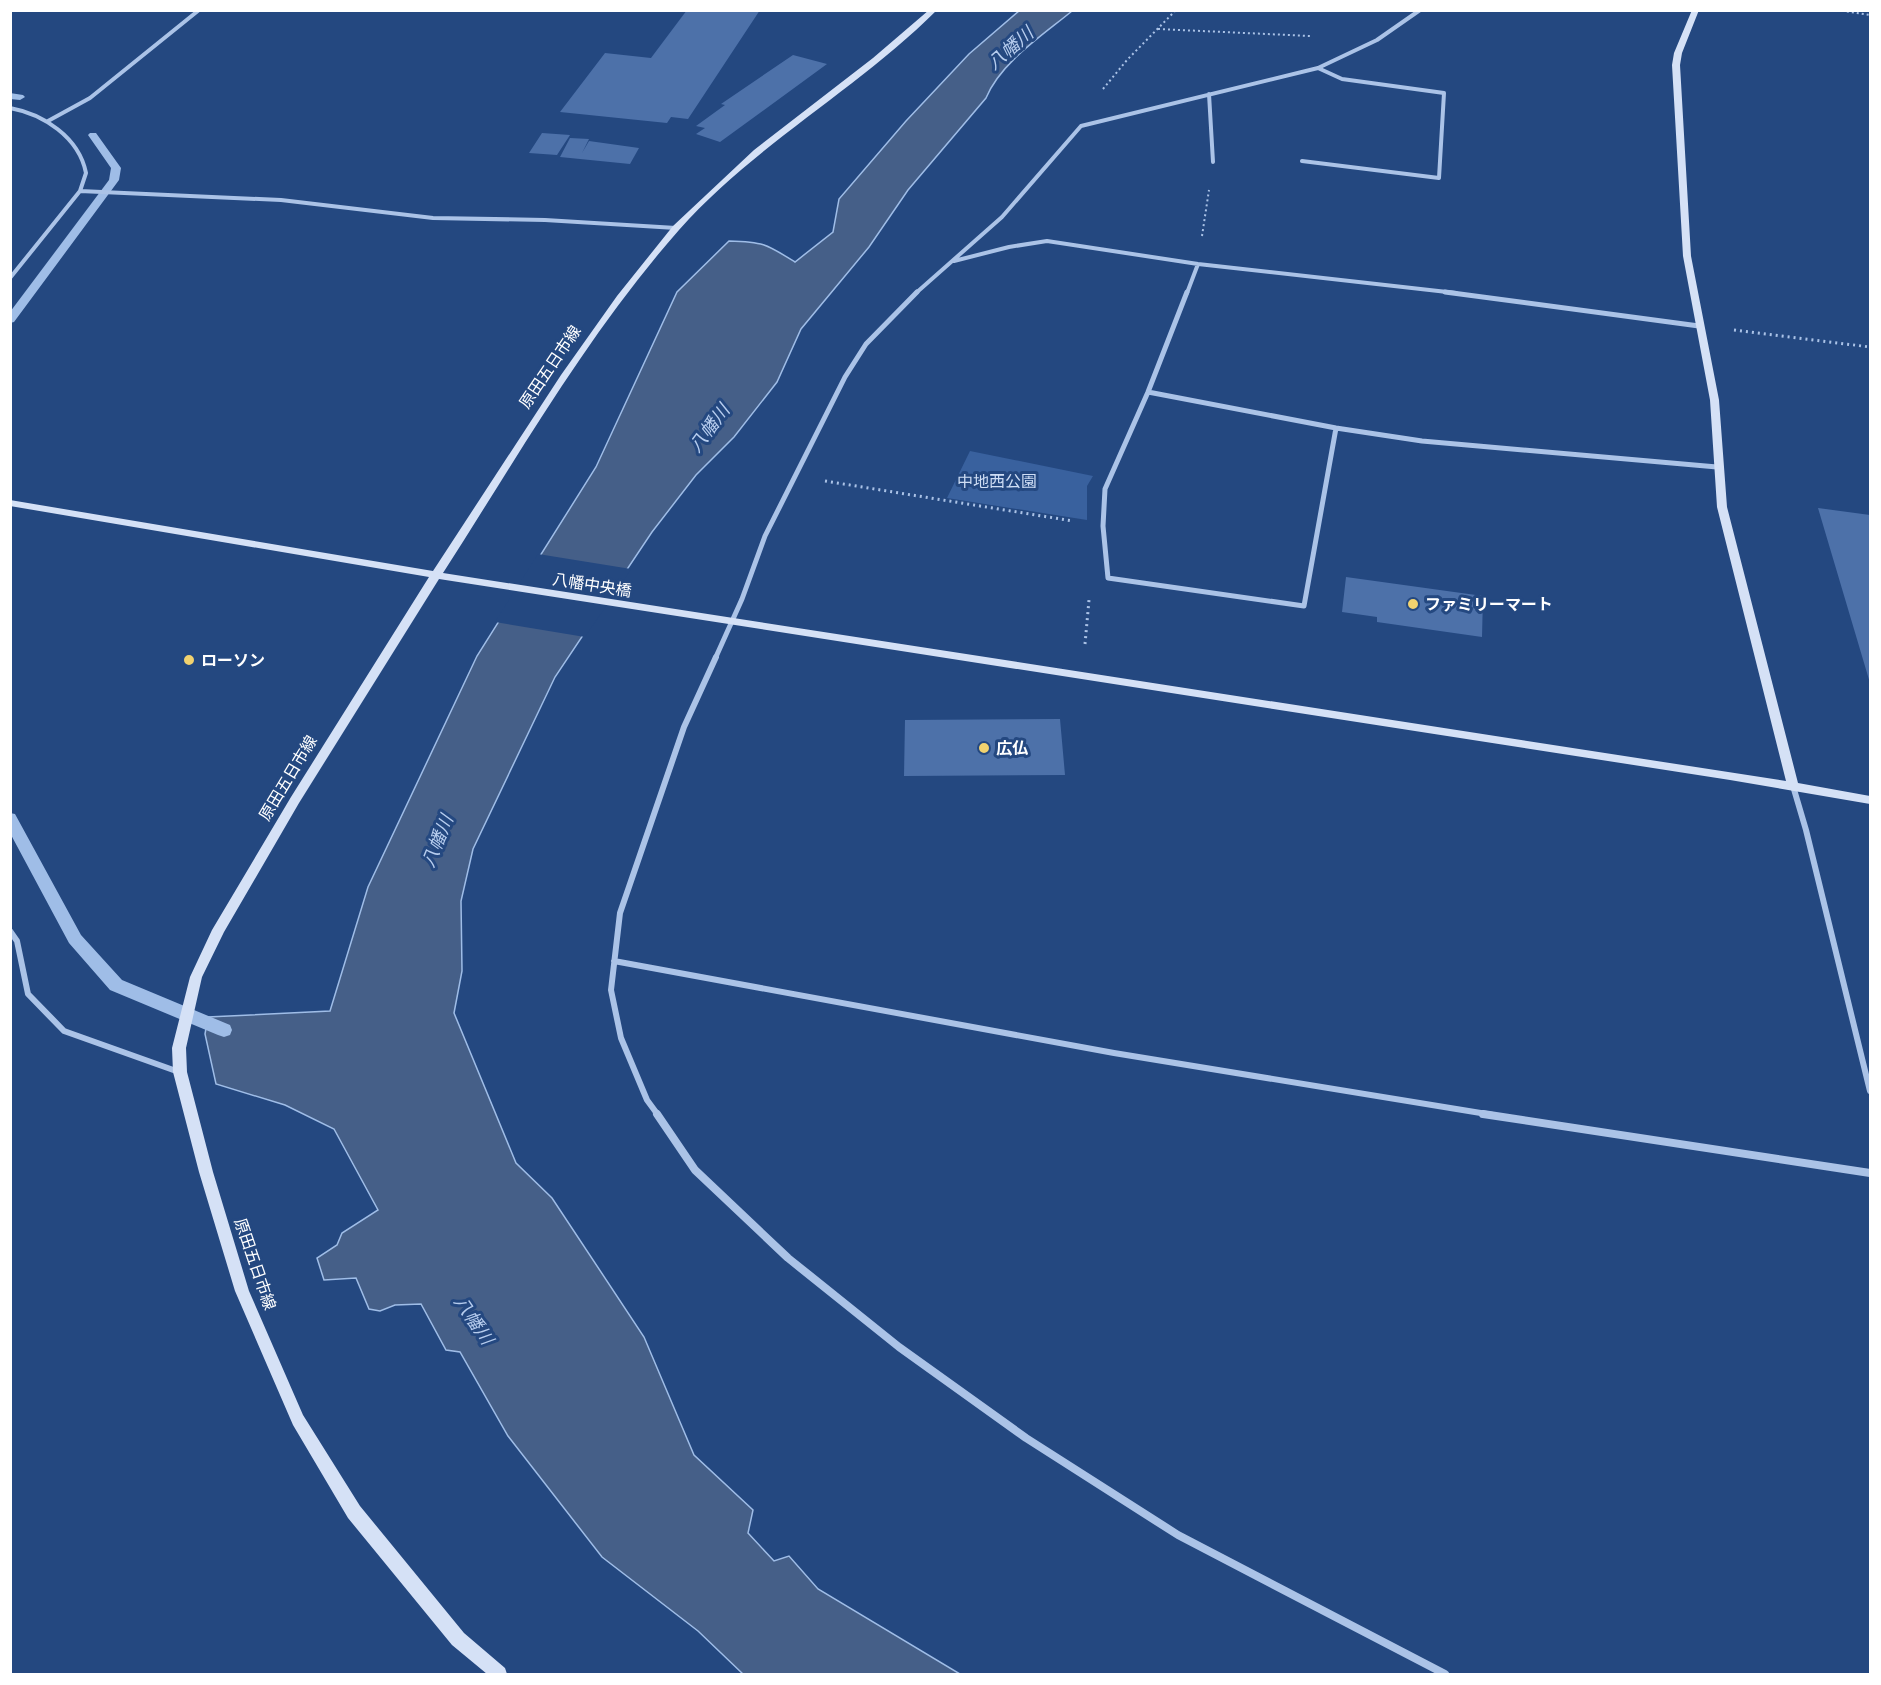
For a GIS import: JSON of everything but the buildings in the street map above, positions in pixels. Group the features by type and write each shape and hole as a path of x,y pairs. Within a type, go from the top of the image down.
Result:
{"street":[{"path":"48,121 90,98 199,10"},
{"name":"原田五日市線","path":"499,1674 458,1640 354,1512 298,1420 242,1291 206,1172 180,1072 178,1048 196,976 218,930 289,810 435,575 564,377 620,298 676,228 757,152 876,60 934,10"},
{"path":"1420,10 1377,40 1318,68 1081,126 1002,217 915,294 866,344 845,377 765,536 742,599 684,727 620,913 611,990 621,1038 647,1100 694,1170 788,1258 899,1347 1026,1438 1178,1535 1445,1674"},
{"path":"1696,10 1678,53 1676,65 1687,255 1712,384 1722,507 1806,830 1870,1090"},
{"path":"1302,161 1438,178 1444,93 1342,79 1318,68"},
{"path":"1209,94 1212,162"},
{"path":"10,108 32,113 48,121 73,147 84,163 86,174 80,191 10,278"},
{"path":"80,191 124,191 281,200 433,218 545,220 676,228"},
{"path":"952,262 1009,247 1047,241 1198,264 1409,287 1699,326"},
{"path":"1198,264 1148,392 1105,489 1103,526 1108,578 1304,606 1336,428"},
{"path":"1148,392 1336,428 1422,441 1717,467"},
{"name":"八幡中央橋","path":"10,503 500,586 1793,786 1870,800"},
{"path":"10,931 16,941 28,994 64,1031 180,1072"},
{"path":"614,961 1264,1078 1870,1173"}],"path":[{"path":"1081,126 1104,88 1176,10"},
{"path":"1837,10 1870,15"},
{"path":"1158,29 1319,37"},
{"path":"1198,264 1212,162"},
{"path":"1699,326 1870,347"},
{"path":"795,476 1103,526"},
{"path":"1084,644 1090,587 1108,578"}],"green space":[{"name":"中地西公園","path":"970,451 1093,476 1087,486 1087,520 947,498"}],"water":[{"name":"八幡川","path":"1019,11 1072,11 1024,50 1002,73 986,98 908,190 869,247 801,329 777,382 734,437 696,475 652,532 555,677 473,849 461,901 462,971 454,1013 516,1163 552,1198 644,1337 694,1455 753,1510 748,1533 774,1561 789,1556 818,1589 960,1674 743,1674 698,1631 602,1557 508,1436 460,1352 446,1350 421,1304 395,1305 380,1311 369,1309 356,1278 324,1280 317,1258 337,1245 342,1233 378,1210 334,1129 285,1105 216,1084 205,1034 208,1017 330,1011 368,887 477,656 596,467 677,292 729,241 764,245 795,262 833,232 839,199 906,121 969,54"}],"pier":[{"path":"538,554 631,569 585,637 495,622"}],"waterway":[{"path":"10,96 20,97"},
{"path":"10,320 114,180 116,168 93,135"},
{"path":"10,818 75,939 116,985 224,1030"}],"place":[{"name":"ファミリーマート","path":"1413,604"},
{"name":"ローソン","path":"189,660"},
{"name":"広仏","path":"984,748"}]}
